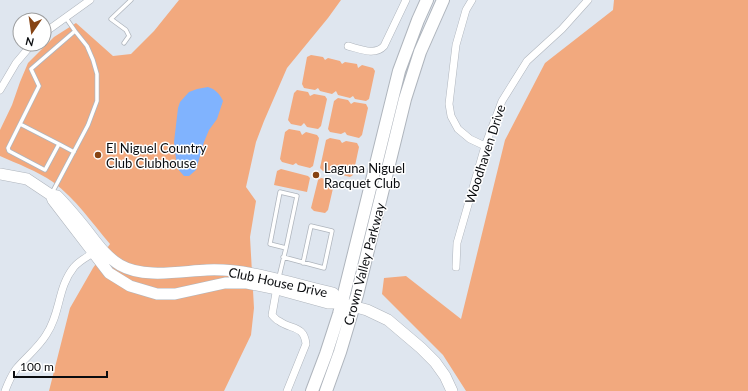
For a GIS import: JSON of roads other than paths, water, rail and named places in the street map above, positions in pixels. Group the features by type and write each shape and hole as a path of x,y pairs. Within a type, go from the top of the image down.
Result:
{"main road":[{"name":"Crown Valley Parkway","path":"312,391 326,354 341,303 399,71 427,0"},
{"name":"Crown Valley Parkway","path":"326,391 340,352 353,306 405,99 420,52 443,0"}],"street":[{"path":"52,27 90,0"},
{"path":"348,46 374,52 380,50 384,46 406,0"},
{"path":"472,0 466,10 456,45 449,104 451,116 458,129 470,139 485,146"},
{"name":"Woodhaven Drive","path":"456,267 457,243 485,146 502,100 528,61 562,29 588,0"},
{"path":"0,90 16,63 25,52"},
{"name":"Club House Drive","path":"0,174 27,180 51,195 52,200 96,250 109,273 130,286 157,294 175,294 225,283 278,284"},
{"path":"5,391 9,380 16,370 41,343 48,333 53,322 61,290 67,277 75,266 96,250"},
{"name":"Club House Drive","path":"96,250 122,266 136,270 156,273 174,273 208,270 234,270 278,284 328,303 341,303 367,310 382,317 421,348 435,362 445,376 452,391"},
{"path":"278,284 272,314 279,322 300,330 305,336 306,344 287,391"}],"lane":[{"path":"124,43 129,36 126,30 111,19 131,0"},
{"path":"51,195 88,125 98,101 97,74 93,60 87,46 66,17"},
{"path":"59,144 45,170 14,154 9,151 8,148 38,86 31,69 76,31"},
{"path":"20,124 74,152"},
{"path":"278,284 286,248 296,196 280,192 270,244 286,248"},
{"path":"283,258 303,263 324,268 332,231 311,226 303,263"}],"water":[{"path":"208,87 217,92 223,101 217,119 209,130 204,142 196,170 189,176 184,176 177,168 174,142 178,108 180,102 189,92"}],"place":[{"name":"El Niguel Country Club Clubhouse","path":"98,155"},
{"name":"Laguna Niguel Racquet Club","path":"316,175"}]}
